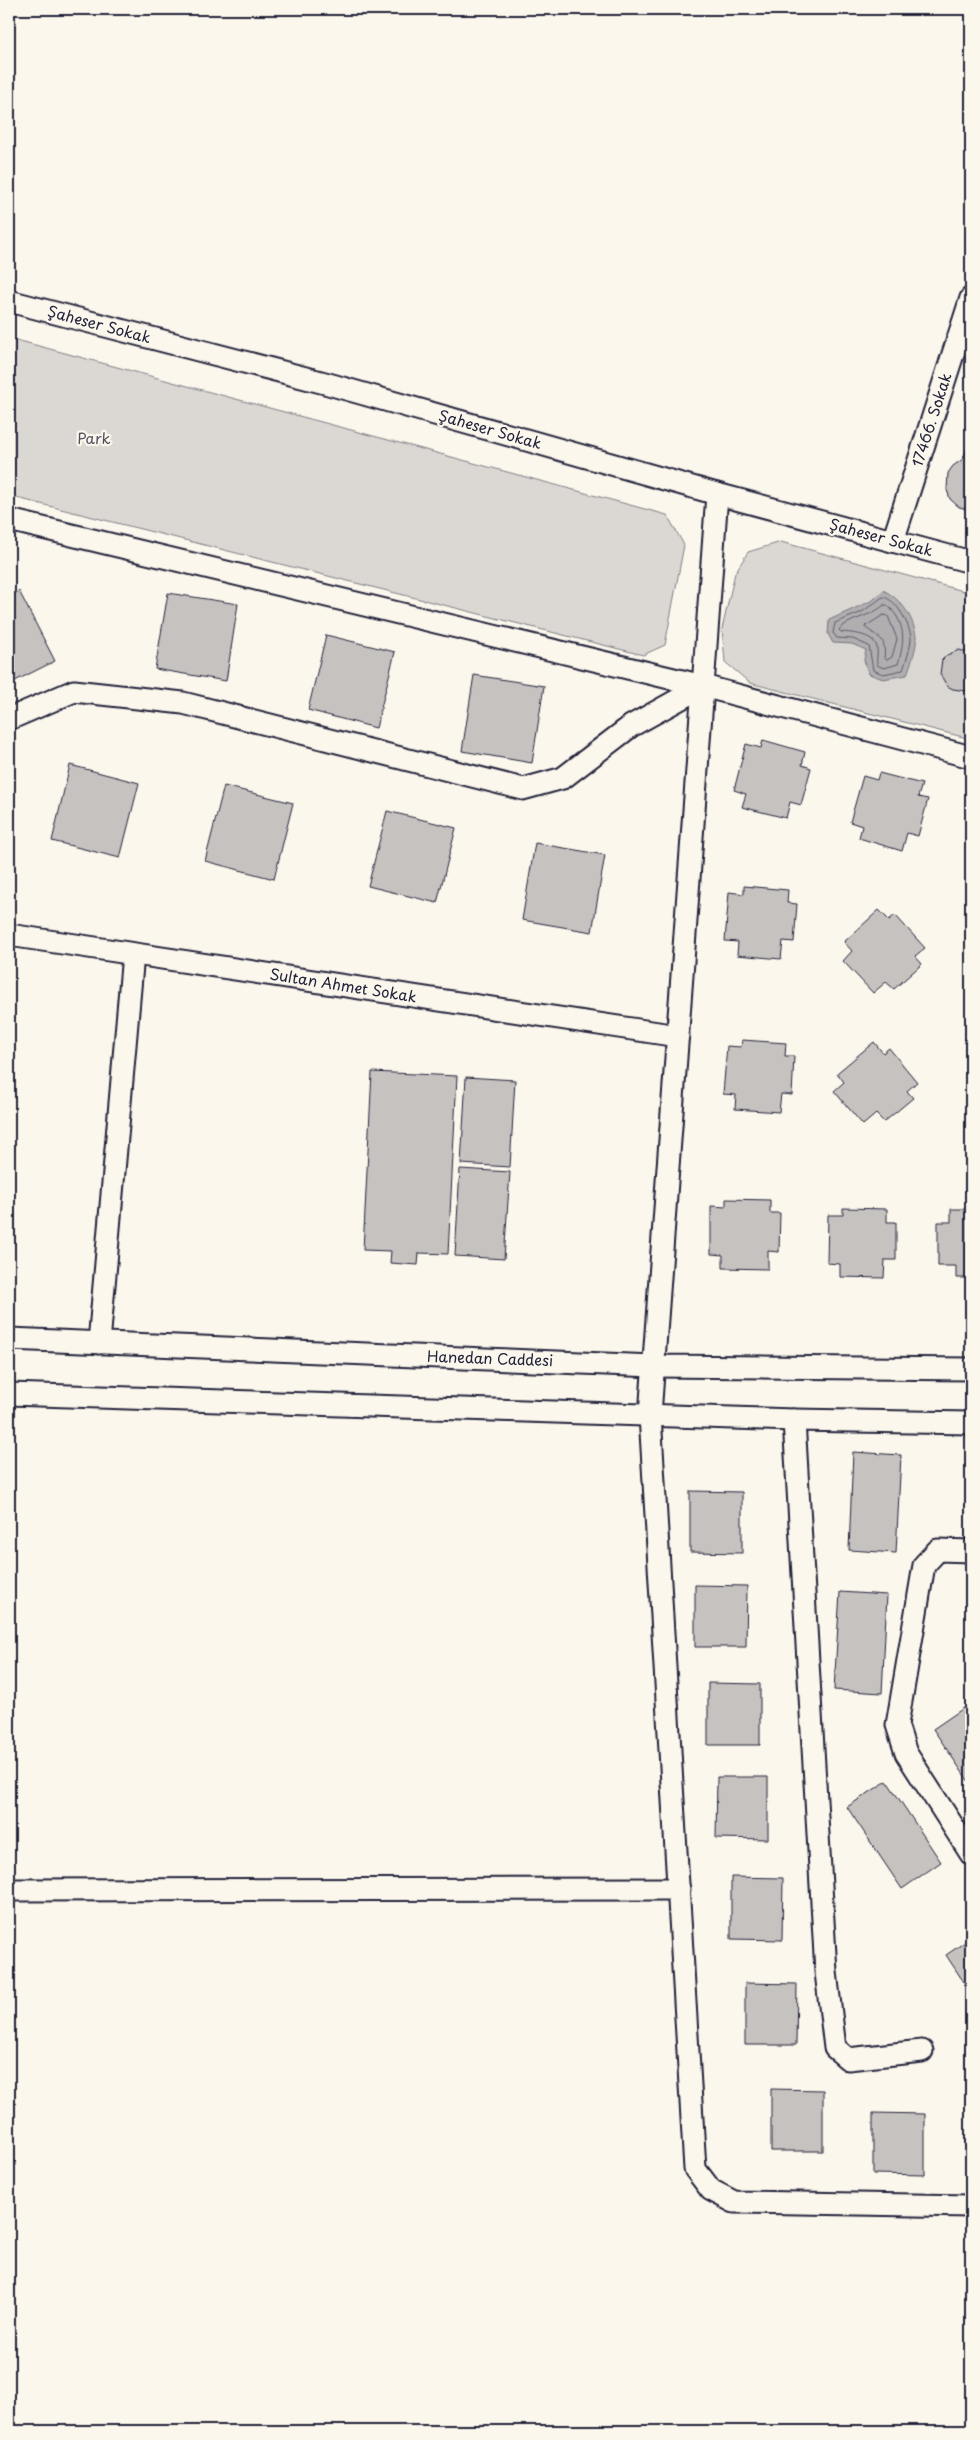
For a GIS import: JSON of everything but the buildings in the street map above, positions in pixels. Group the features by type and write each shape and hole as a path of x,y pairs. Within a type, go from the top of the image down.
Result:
{"street":[{"name":"17466. Sokak","path":"893,541 971,298"},
{"name":"Şaheser Sokak","path":"9,301 325,383 717,494 971,562"},
{"path":"717,494 650,1414 695,2169 711,2190 734,2202 971,2206"},
{"path":"9,520 703,686 971,757"},
{"path":"9,719 74,691 183,702 523,789 563,778 631,726 703,686"},
{"name":"Sultan Ahmet Sokak","path":"9,935 678,1036"},
{"path":"99,1343 134,954"},
{"name":"Hanedan Caddesi","path":"9,1340 654,1366 971,1369"},
{"path":"9,1394 794,1420 971,1423"},
{"path":"794,1420 826,1972 835,2048 848,2059 922,2051"},
{"path":"971,1551 938,1550 924,1565 897,1725 906,1753 971,1854"},
{"path":"9,1890 679,1889"}],"green space":[{"name":"Park","path":"9,338 667,515 684,545 665,645 643,655 9,496"},
{"path":"781,542 971,593 971,739 750,683 725,662 722,629 735,573 748,552"}],"water":[{"path":"883,590 901,603 909,615 916,640 915,650 907,675 883,679 869,674 864,660 866,650 852,644 833,643 828,634 829,620 873,600"}]}
